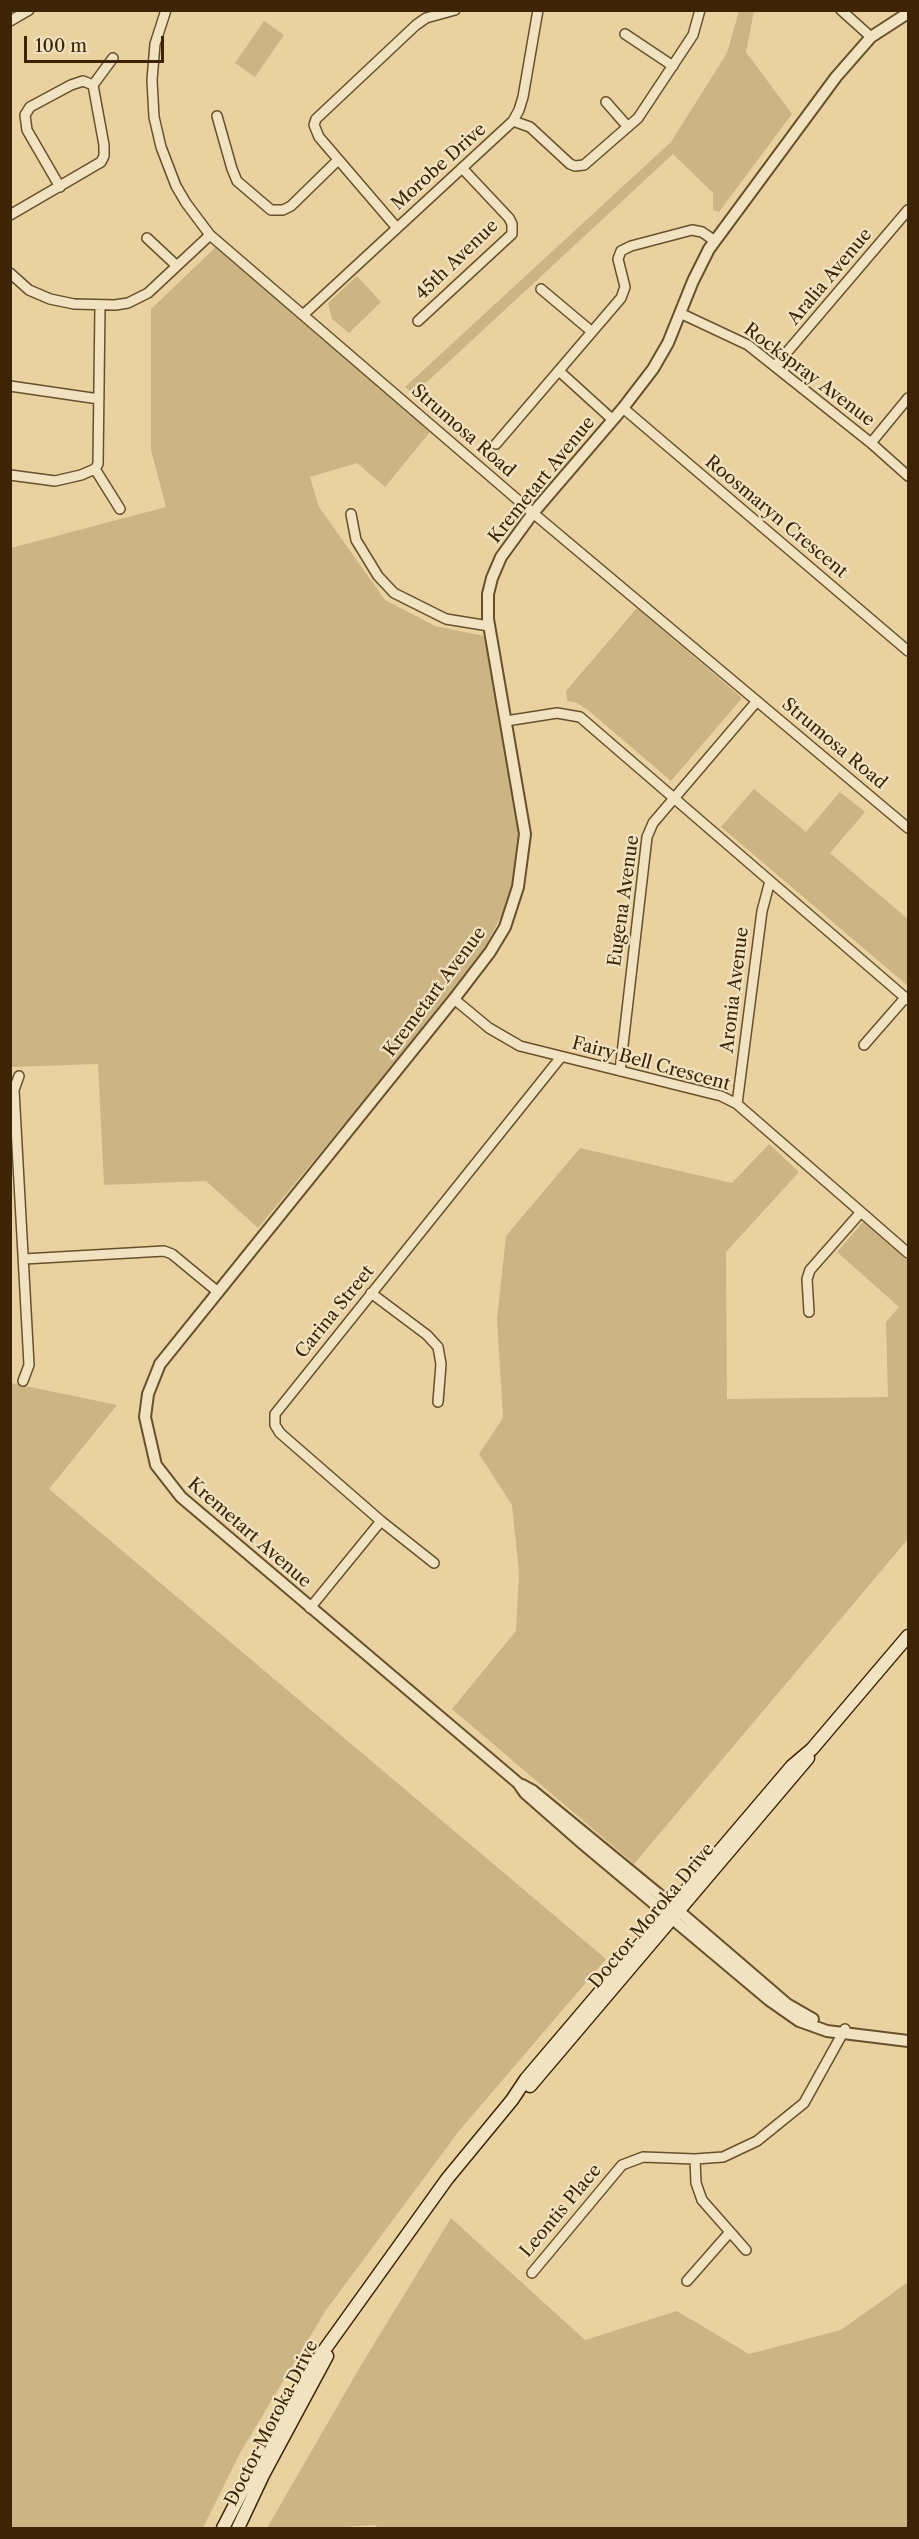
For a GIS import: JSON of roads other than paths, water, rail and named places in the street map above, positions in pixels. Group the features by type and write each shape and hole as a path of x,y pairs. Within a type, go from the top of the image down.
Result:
{"main road":[{"name":"Doctor Moroka Drive","path":"223,2529 254,2468 310,2370 447,2179 512,2100 526,2079 804,1764 812,1749 909,1636"},
{"name":"Doctor Moroka Drive","path":"238,2529 263,2475 318,2376 338,2334"}],"street":[{"path":"10,21 29,10"},
{"name":"Strumosa Road","path":"166,10 155,44 152,80 154,117 164,157 176,186 210,235 533,513 909,828"},
{"path":"397,228 338,160 316,132 314,125 318,114 416,25 426,18 455,10"},
{"name":"Morobe Drive","path":"303,315 513,121 523,97 538,10"},
{"path":"513,121 530,127 570,164 580,167 593,159 645,108 693,35 700,10"},
{"path":"841,10 871,37"},
{"name":"Kremetart Avenue","path":"909,13 871,37 836,77 699,266 682,314 661,357 623,408 533,513 501,557 492,578 487,608 525,834 518,887 505,927 490,952 453,999 160,1364 146,1405 145,1417 152,1453 164,1479 181,1497 309,1608 518,1783 529,1797 795,2010 845,2032 909,2041"},
{"path":"625,34 673,66"},
{"path":"10,215 97,166 104,159 104,145 93,85 113,58"},
{"path":"60,187 27,130 24,119 26,111 30,106 71,85 83,81 93,85"},
{"path":"606,102 628,127"},
{"path":"217,116 237,181 270,210 283,210 291,206 338,160"},
{"name":"45th Avenue","path":"418,321 512,234 512,224 509,218 462,168"},
{"name":"Aralia Avenue","path":"776,366 909,210"},
{"path":"496,444 623,295 625,287 618,259 624,249 692,230 702,232 715,241"},
{"path":"10,273 19,283 39,296 74,304 115,305 139,298 157,285 210,235"},
{"path":"147,238 177,266"},
{"path":"541,288 591,331"},
{"path":"10,475 55,481 95,469 99,457 100,306"},
{"name":"Rockspray Avenue","path":"682,314 738,339 776,366 909,476"},
{"path":"559,371 613,420"},
{"path":"10,386 99,399"},
{"path":"871,443 909,398"},
{"name":"Roosmaryn Crescent","path":"623,408 909,651"},
{"path":"95,469 120,509"},
{"path":"351,514 356,540 378,576 394,593 446,619 489,626"},
{"name":"Eugena Avenue","path":"620,1071 646,837 653,823 757,701"},
{"path":"506,721 557,713 580,717 673,800 907,999 864,1046"},
{"name":"Aronia Avenue","path":"737,1104 762,911 770,882"},
{"name":"Fairy Bell Crescent","path":"453,999 505,1039 561,1057 721,1096 737,1104 909,1253"},
{"name":"Carina Street","path":"434,1563 381,1521 280,1433 275,1422 276,1411 561,1057"},
{"path":"19,1076 14,1090 28,1365 23,1381"},
{"path":"809,1312 807,1279 810,1270 861,1212"},
{"path":"24,1259 164,1251 172,1254 218,1292"},
{"path":"371,1293 427,1335 438,1347 441,1364 438,1402"},
{"path":"309,1608 381,1521"},
{"name":"Leontis Place","path":"532,2273 622,2165 643,2157 695,2159 723,2157 757,2140 796,2110 813,2090 845,2032"},
{"path":"695,2159 697,2190 702,2200 746,2250"},
{"path":"687,2281 730,2232"}]}
